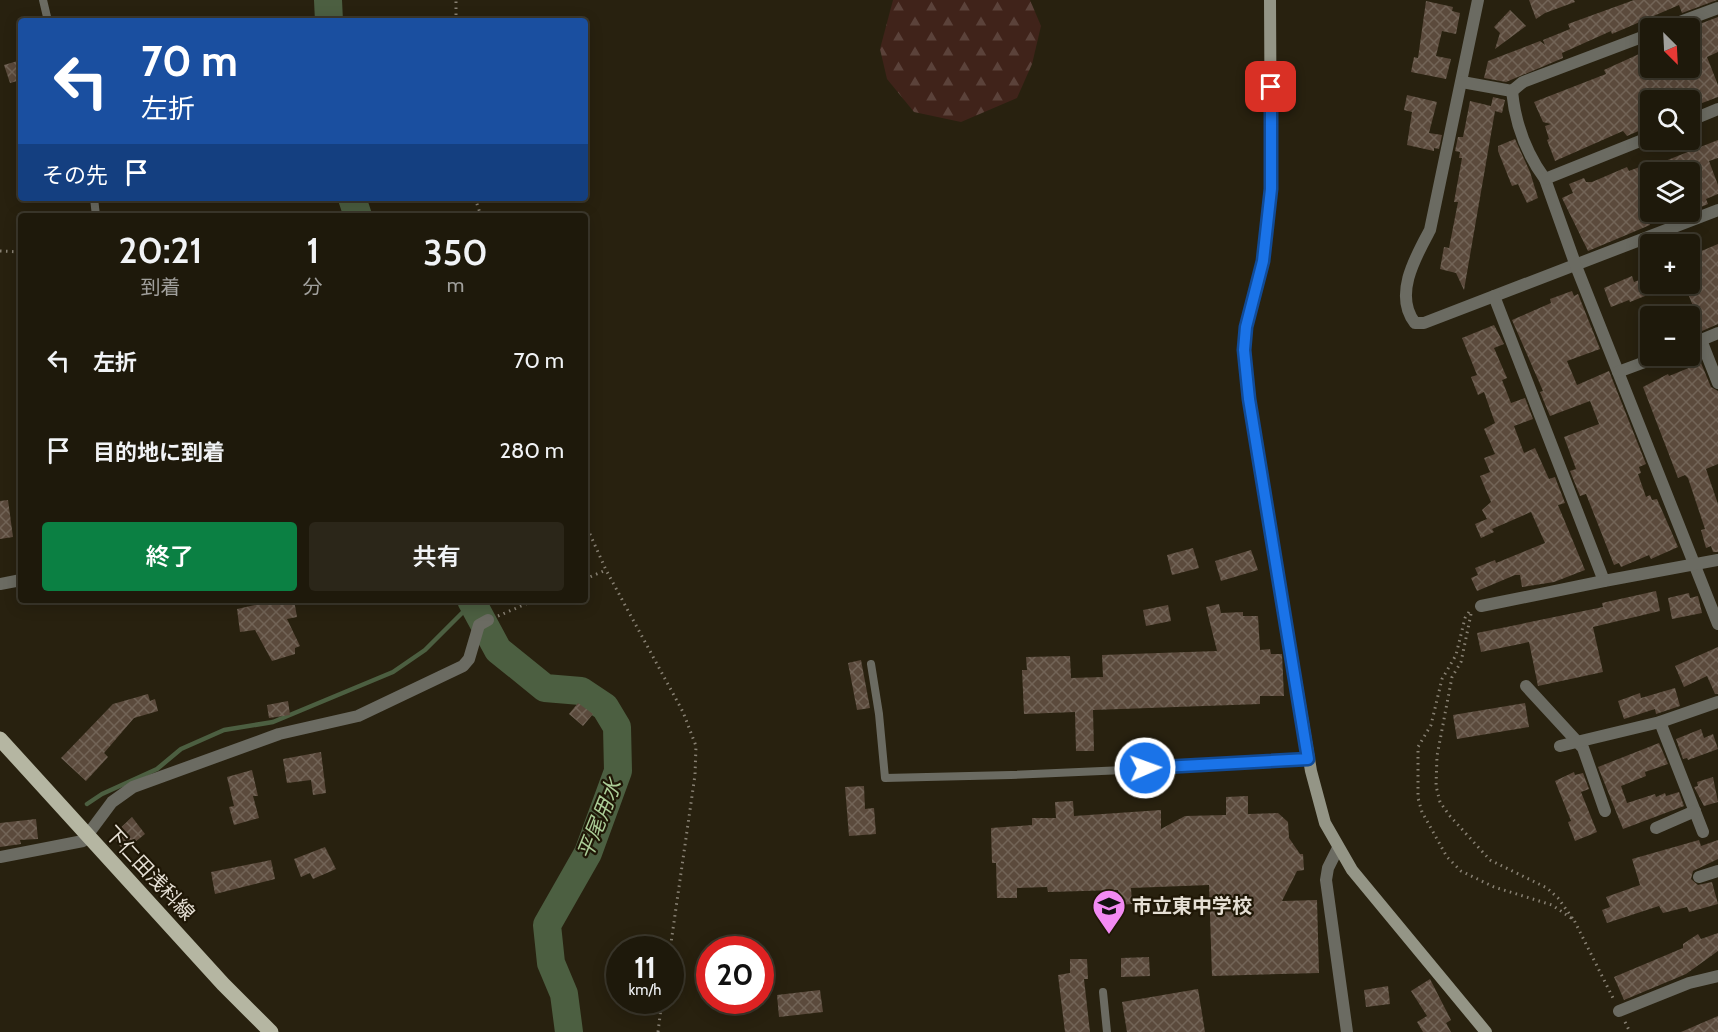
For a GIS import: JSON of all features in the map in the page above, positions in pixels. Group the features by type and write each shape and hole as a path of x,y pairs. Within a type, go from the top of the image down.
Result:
{"main road":[{"name":"下仁田浅科線","path":"0,739 223,984 271,1032"}],"street":[{"path":"1270,0 1271,189 1263,261 1246,327 1244,350 1249,399 1308,759 1317,799 1338,848 1374,898 1486,1032"},
{"path":"1478,0 1430,230 1413,261 1405,299 1408,315 1415,323 1424,323 1718,210"},
{"path":"1691,18 1718,8"},
{"path":"1462,82 1512,91 1523,82 1640,38"},
{"path":"1512,91 1515,118 1536,167 1545,179 1576,266 1718,624"},
{"path":"1700,116 1718,109"},
{"path":"1545,179 1640,141"},
{"path":"1494,296 1604,581"},
{"path":"1718,333 1701,340 1718,383"},
{"path":"1618,372 1640,364"},
{"path":"1481,606 1718,560"},
{"path":"0,584 18,581"},
{"path":"0,857 78,843 88,837 112,802 133,787 279,734 358,716 463,666 469,659 483,623"},
{"path":"1526,686 1578,741 1590,761 1605,811"},
{"path":"1560,746 1660,722 1718,702"},
{"path":"1660,722 1703,832"},
{"path":"1656,828 1695,811"},
{"path":"1338,848 1328,868 1326,880 1347,1032"},
{"path":"1699,877 1718,871"},
{"path":"1620,1011 1643,1004 1689,983 1718,976"}],"lane":[{"path":"43,0 47,18"},
{"path":"871,664 879,714 885,778 1261,764 1308,759"},
{"path":"1103,992 1107,1032"}],"path":[{"path":"456,0 456,18"},
{"path":"0,250 18,252"},
{"path":"588,530 606,570 683,712 696,746 695,775 672,936"},
{"path":"588,578 606,570"},
{"path":"483,623 529,603"},
{"path":"1481,606 1471,609 1465,618 1456,655 1442,679 1431,725 1418,747 1418,798 1422,812 1447,857 1461,871 1494,887 1552,905 1574,920"},
{"path":"1481,606 1470,615 1461,662 1452,677 1437,756 1436,786 1449,815 1490,860 1547,888 1558,898 1574,920 1630,1032"},
{"path":"658,1032 660,1014"}],"green space":[{"path":"893,0 1030,0 1041,26 1032,64 1017,98 961,122 914,112 887,79 880,49"}],"building":[{"path":"1529,0 1574,0 1575,2 1545,13 1536,19"},
{"path":"1634,0 1717,0 1682,13 1679,5 1649,18 1640,18 1640,22 1612,34 1611,31 1562,53 1563,58 1506,82 1484,78 1488,61 1540,41 1545,45 1543,40 1570,29 1568,24"},
{"path":"1426,1 1453,7 1452,11 1460,13 1456,34 1442,31 1436,56 1451,59 1446,79 1411,72 1414,57 1418,58"},
{"path":"1510,10 1526,26 1495,49 1500,33 1494,27"},
{"path":"1718,17 1718,52 1707,57 1718,85 1718,97 1700,104 1700,90 1640,90 1640,130 1627,136 1623,131 1555,161 1547,140 1549,139 1545,126 1551,124 1543,122 1534,102 1606,74 1604,70 1640,54 1640,78 1700,78 1700,24"},
{"path":"18,61 18,81 10,83 4,65"},
{"path":"1407,95 1437,102 1429,133 1442,135 1439,149 1434,148 1434,151 1407,145 1412,112 1404,110"},
{"path":"1493,97 1505,100 1502,113 1495,111 1464,290 1456,273 1440,269 1444,247 1449,248 1458,202 1454,202 1462,158 1459,158 1460,152 1455,151 1458,137 1463,137 1470,101 1491,106"},
{"path":"1515,139 1530,172 1538,198 1527,203 1518,184 1512,186 1498,151 1498,146"},
{"path":"1718,140 1718,158 1709,161 1718,185 1718,194 1706,199 1708,204 1700,207 1700,162 1663,162 1693,150 1700,150 1700,147"},
{"path":"1627,167 1629,171 1640,167 1640,222 1649,222 1650,225 1588,251 1562,198 1573,193 1569,184 1584,178 1586,182 1592,182"},
{"path":"1718,244 1718,324 1702,331 1700,306 1693,306 1688,294 1700,294 1700,252"},
{"path":"1632,276 1634,282 1640,280 1640,294 1650,294 1611,307 1604,288"},
{"path":"1572,291 1574,296 1578,294 1600,349 1567,361 1577,385 1609,371 1646,464 1639,467 1641,473 1638,474 1646,497 1650,495 1652,500 1657,499 1678,547 1651,559 1649,555 1621,567 1619,563 1614,565 1586,494 1580,496 1570,471 1576,469 1564,437 1599,424 1590,401 1550,416 1540,392 1543,391 1512,320 1551,303 1550,299"},
{"path":"1494,325 1504,344 1494,348 1507,378 1502,380 1511,403 1525,398 1533,419 1514,426 1524,453 1535,448 1549,479 1555,477 1565,503 1558,505 1585,570 1554,582 1522,587 1520,575 1515,575 1477,591 1471,578 1478,575 1475,568 1495,560 1496,563 1545,543 1531,512 1492,529 1494,532 1481,538 1475,524 1487,519 1482,510 1491,502 1480,476 1490,472 1484,458 1495,454 1484,429 1495,423 1484,392 1478,395 1471,377 1477,375 1462,338"},
{"path":"1700,363 1711,387 1718,391 1718,464 1706,469 1718,504 1718,552 1713,552 1711,546 1706,548 1701,530 1705,529 1688,478 1685,475 1678,478 1643,387 1668,374 1669,376 1694,366 1700,366"},
{"path":"8,500 13,537 0,539 0,501"},
{"path":"1193,548 1199,568 1172,575 1167,555"},
{"path":"1251,550 1258,570 1221,581 1215,561"},
{"path":"1656,591 1660,611 1593,627 1603,672 1538,686 1529,642 1481,652 1477,633 1603,607 1602,603"},
{"path":"1689,593 1690,598 1698,596 1702,613 1672,619 1668,598"},
{"path":"264,603 295,603 297,617 287,619 300,646 295,648 295,654 272,661 255,630 240,632 237,609"},
{"path":"1219,604 1221,613 1243,612 1243,616 1258,616 1260,650 1270,649 1271,654 1282,654 1284,696 1260,696 1260,704 1093,710 1094,751 1076,751 1075,712 1024,714 1022,670 1027,670 1026,657 1070,656 1071,678 1103,677 1102,655 1217,651 1206,607"},
{"path":"1168,605 1171,621 1146,626 1143,610"},
{"path":"1718,647 1718,694 1715,694 1707,676 1684,687 1675,666"},
{"path":"861,660 870,708 857,710 848,663"},
{"path":"1675,688 1680,706 1656,714 1655,709 1624,719 1618,701 1640,693 1641,698"},
{"path":"148,694 150,701 155,699 158,711 134,718 104,753 108,757 86,781 61,758 113,704"},
{"path":"288,701 290,715 269,718 267,705"},
{"path":"578,703 593,714 583,726 569,714"},
{"path":"1525,703 1529,727 1457,739 1453,715"},
{"path":"1701,729 1704,738 1713,734 1718,749 1688,760 1683,759 1676,739"},
{"path":"1659,743 1668,764 1645,772 1646,776 1621,786 1627,803 1655,794 1656,797 1665,793 1666,796 1679,792 1684,806 1623,829 1598,767"},
{"path":"321,752 326,793 313,795 311,780 287,783 283,759"},
{"path":"252,770 258,796 253,796 259,818 234,825 229,807 234,806 227,777"},
{"path":"1574,772 1575,775 1583,773 1589,789 1581,792 1597,832 1575,841 1568,822 1571,821 1555,781"},
{"path":"1713,777 1718,802 1704,806 1694,787 1698,786 1697,782"},
{"path":"864,786 865,809 874,808 876,834 849,836 845,787"},
{"path":"1248,796 1248,814 1278,813 1288,822 1289,838 1300,854 1303,854 1304,870 1297,871 1282,901 1317,900 1319,973 1212,976 1209,885 1131,888 1132,904 1119,905 1118,890 1048,892 1047,887 1017,888 1017,898 997,898 996,863 992,863 991,828 1032,825 1032,818 1056,818 1055,802 1073,801 1074,816 1161,810 1161,829 1185,816 1226,815 1226,797"},
{"path":"132,817 145,834 124,851 112,836"},
{"path":"36,819 38,839 20,840 21,844 0,847 0,823"},
{"path":"1699,840 1701,846 1718,840 1718,859 1693,871 1691,879 1698,885 1712,882 1718,904 1689,912 1687,907 1663,913 1659,906 1607,923 1602,910 1610,907 1606,897 1640,885 1632,859"},
{"path":"325,847 336,869 313,879 310,873 301,877 294,859"},
{"path":"271,860 275,879 215,894 211,872"},
{"path":"1718,933 1718,951 1686,974 1624,1000 1614,977 1683,948 1683,944 1698,934 1701,939"},
{"path":"1149,957 1150,976 1121,977 1121,958"},
{"path":"1070,959 1087,959 1088,979 1084,979 1090,1032 1065,1032 1058,975 1070,973"},
{"path":"1430,979 1451,1020 1446,1023 1451,1032 1423,1032 1417,1022 1427,1016 1411,991"},
{"path":"1388,986 1390,1004 1366,1007 1364,990"},
{"path":"1198,989 1205,1032 1127,1032 1122,1002"},
{"path":"820,990 823,1012 779,1017 777,995"},
{"path":"1718,1016 1718,1032 1681,1032"}],"waterway":[{"name":"平尾用水","path":"328,0 329,18"},
{"name":"平尾用水","path":"353,201 357,213"},
{"path":"87,804 102,794 157,769 181,749 224,730 273,722 393,672 425,650 472,603"},
{"name":"平尾用水","path":"473,603 498,650 545,688 581,691 605,707 617,727 618,771 588,853 547,925 551,963 564,994 569,1032"}],"place":[{"name":"市立東中学校","path":"1109,935"}],"route":[{"path":"1145,768 1261,764 1308,759 1249,399 1244,350 1246,327 1263,261 1271,189 1271,87"}]}
